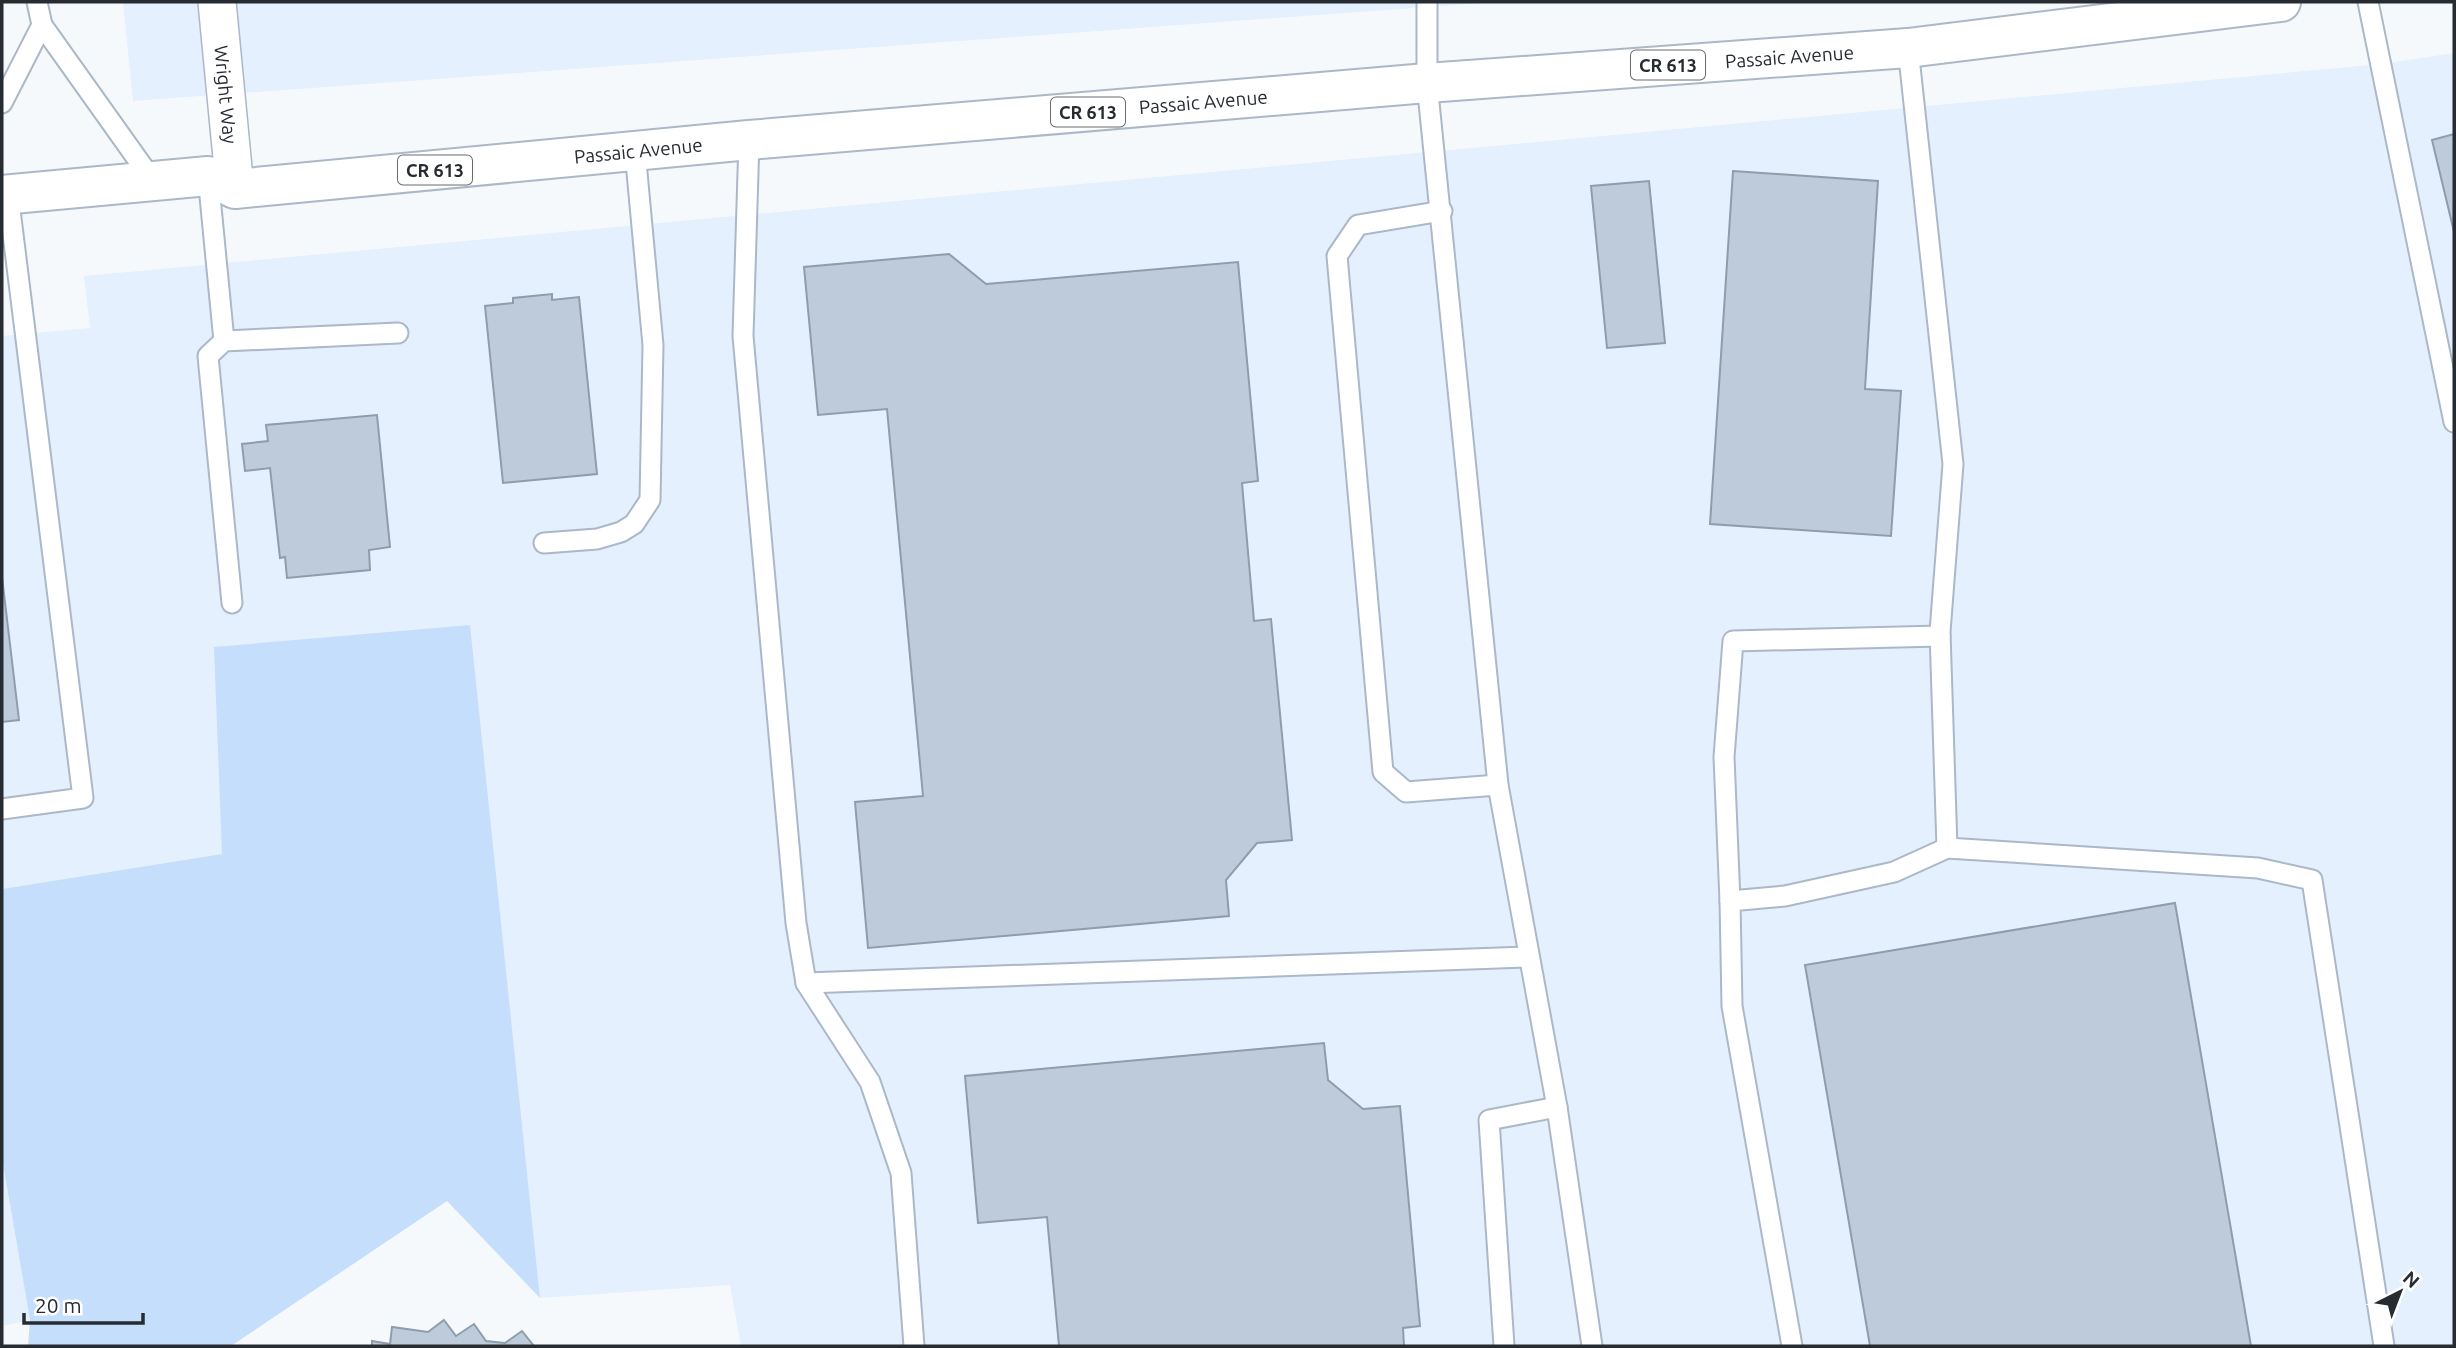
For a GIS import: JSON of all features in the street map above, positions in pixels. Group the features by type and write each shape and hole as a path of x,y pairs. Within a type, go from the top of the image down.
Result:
{"main road":[{"name":"Passaic Avenue","path":"5,194 153,181 222,182 635,151 1427,83 1908,48 2281,2"}],"street":[{"name":"Wright Way","path":"217,2 222,182"}],"lane":[{"path":"37,2 42,25 153,181"},
{"path":"1427,2 1427,83 1498,785 1557,1107 1592,1346"},
{"path":"2368,2 2454,422"},
{"path":"2,103 42,25"},
{"path":"1908,48 1953,464 1940,636 1947,848"},
{"path":"749,140 743,336 796,923 806,983 870,1082 901,1173 914,1346"},
{"path":"544,543 597,540 621,532 634,524 650,500 653,345 635,151"},
{"path":"222,182 225,341"},
{"path":"2,809 83,798 5,194"},
{"path":"1442,211 1358,225 1337,256 1383,772 1406,792 1498,785"},
{"path":"232,603 208,356 225,341 398,333"},
{"path":"1792,1346 1732,1006 1724,757 1733,641 1940,636"},
{"path":"1730,901 1786,895 1894,872 1947,848 2258,868 2312,880 2384,1346"},
{"path":"806,983 1530,957"},
{"path":"1504,1346 1489,1120 1557,1107"}],"shaded area":[{"path":"123,2 1497,2 133,101"},
{"path":"2454,53 2454,1346 741,1346 730,1285 540,1298 469,625 222,854 2,889 2,336 90,328 84,276 2382,64"},
{"path":"470,625 540,1298 447,1201 231,1346 28,1346 30,1320 2,1158 2,889 222,854 214,647"},
{"path":"2,1158 30,1320 2,1326"}],"building":[{"path":"2454,134 2454,232 2432,140"},
{"path":"1733,171 1878,181 1865,389 1901,391 1891,536 1710,524"},
{"path":"1649,181 1665,343 1607,348 1591,186"},
{"path":"949,254 986,284 1238,262 1258,481 1242,483 1254,621 1271,619 1292,840 1257,843 1226,880 1229,916 868,948 855,802 923,796 887,409 818,415 804,267"},
{"path":"552,294 552,300 579,297 597,474 503,483 485,306 513,303 513,298"},
{"path":"377,415 390,547 369,550 370,570 287,578 285,557 280,558 270,468 245,471 242,444 268,441 266,425"},
{"path":"2,577 19,720 2,722"},
{"path":"2175,903 2251,1346 1870,1346 1805,965"},
{"path":"1324,1043 1328,1080 1363,1109 1400,1106 1420,1326 1403,1328 1404,1346 1059,1346 1047,1217 978,1223 965,1076"},
{"path":"444,1320 456,1336 474,1324 486,1341 505,1343 522,1331 534,1346 372,1346 372,1341 390,1344 392,1327 428,1332"}]}
